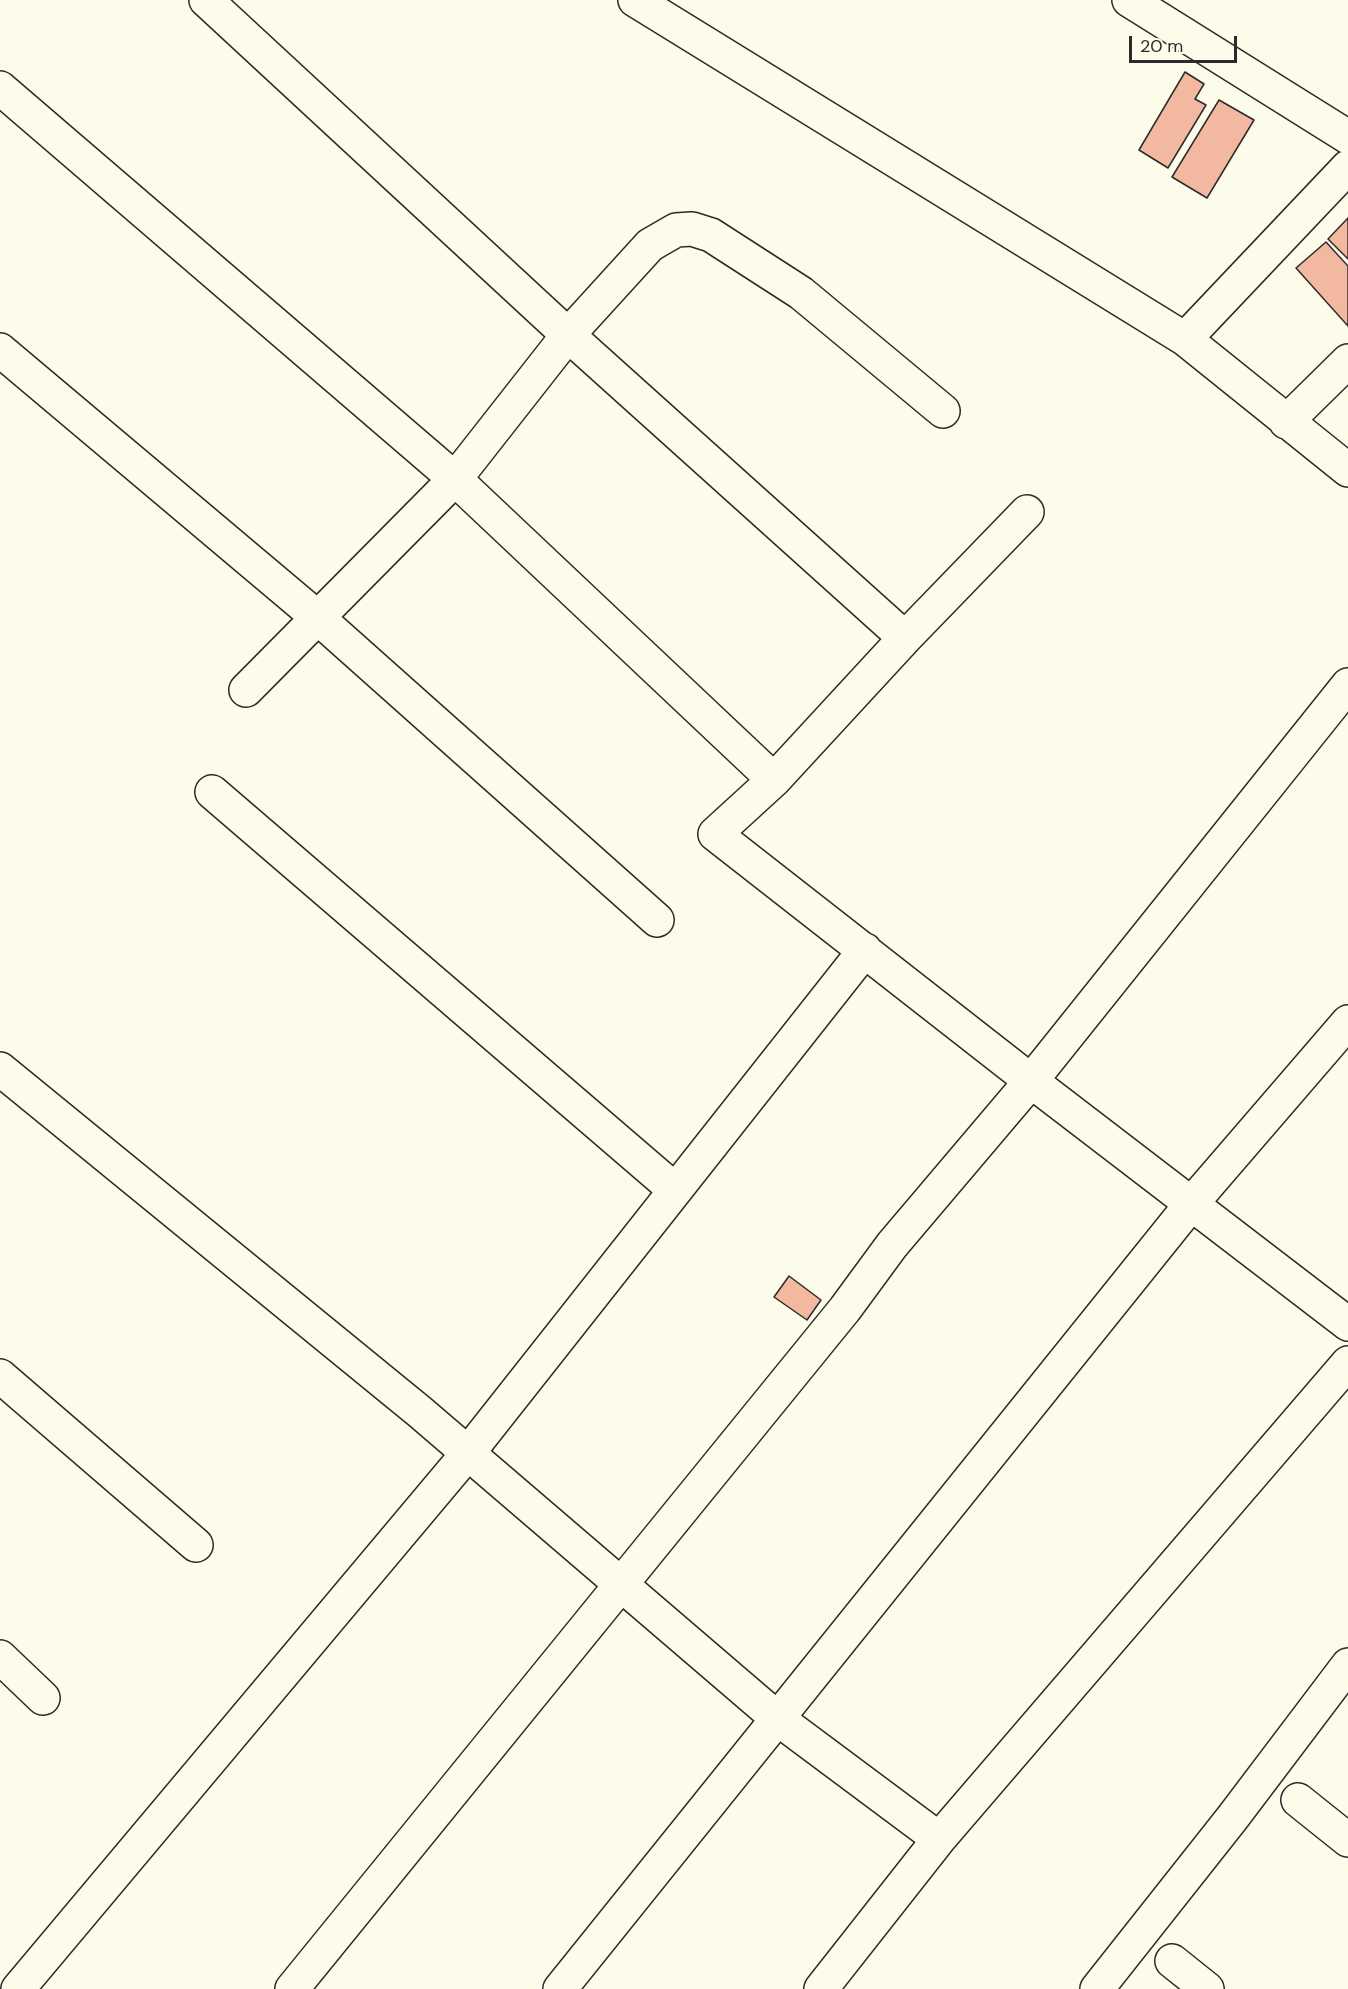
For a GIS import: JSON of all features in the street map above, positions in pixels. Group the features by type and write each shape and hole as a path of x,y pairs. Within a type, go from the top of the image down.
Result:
{"street":[{"path":"206,0 568,335 905,638"},
{"path":"635,0 1185,339 1348,470"},
{"path":"1129,0 1348,136"},
{"path":"0,88 455,479 774,780"},
{"path":"1185,339 1348,167"},
{"path":"246,690 455,479 568,335 650,245 676,230 692,229 711,235 801,293 943,411"},
{"path":"0,350 317,617 657,920"},
{"path":"1286,422 1348,361"},
{"path":"1028,512 905,638 774,780 715,834 1031,1081 1348,1324"},
{"path":"292,1989 838,1318 892,1245 1031,1081 1348,685"},
{"path":"212,792 675,1190"},
{"path":"18,1989 468,1453 865,950"},
{"path":"560,1989 1192,1203 1348,1022"},
{"path":"0,1069 468,1453 778,1719 939,1839"},
{"path":"821,1989 939,1839 1348,1363"},
{"path":"0,1376 196,1545"},
{"path":"0,1658 43,1698"},
{"path":"1097,1989 1233,1817 1348,1665"},
{"path":"1298,1800 1348,1840"},
{"path":"1172,1961 1206,1989"}],"building":[{"path":"1185,72 1204,84 1195,99 1206,105 1168,168 1139,150"},
{"path":"1219,100 1254,120 1207,198 1172,177"},
{"path":"1348,218 1348,259 1328,239"},
{"path":"1326,242 1348,266 1348,326 1296,268"},
{"path":"789,1276 821,1300 807,1320 774,1297"}]}
